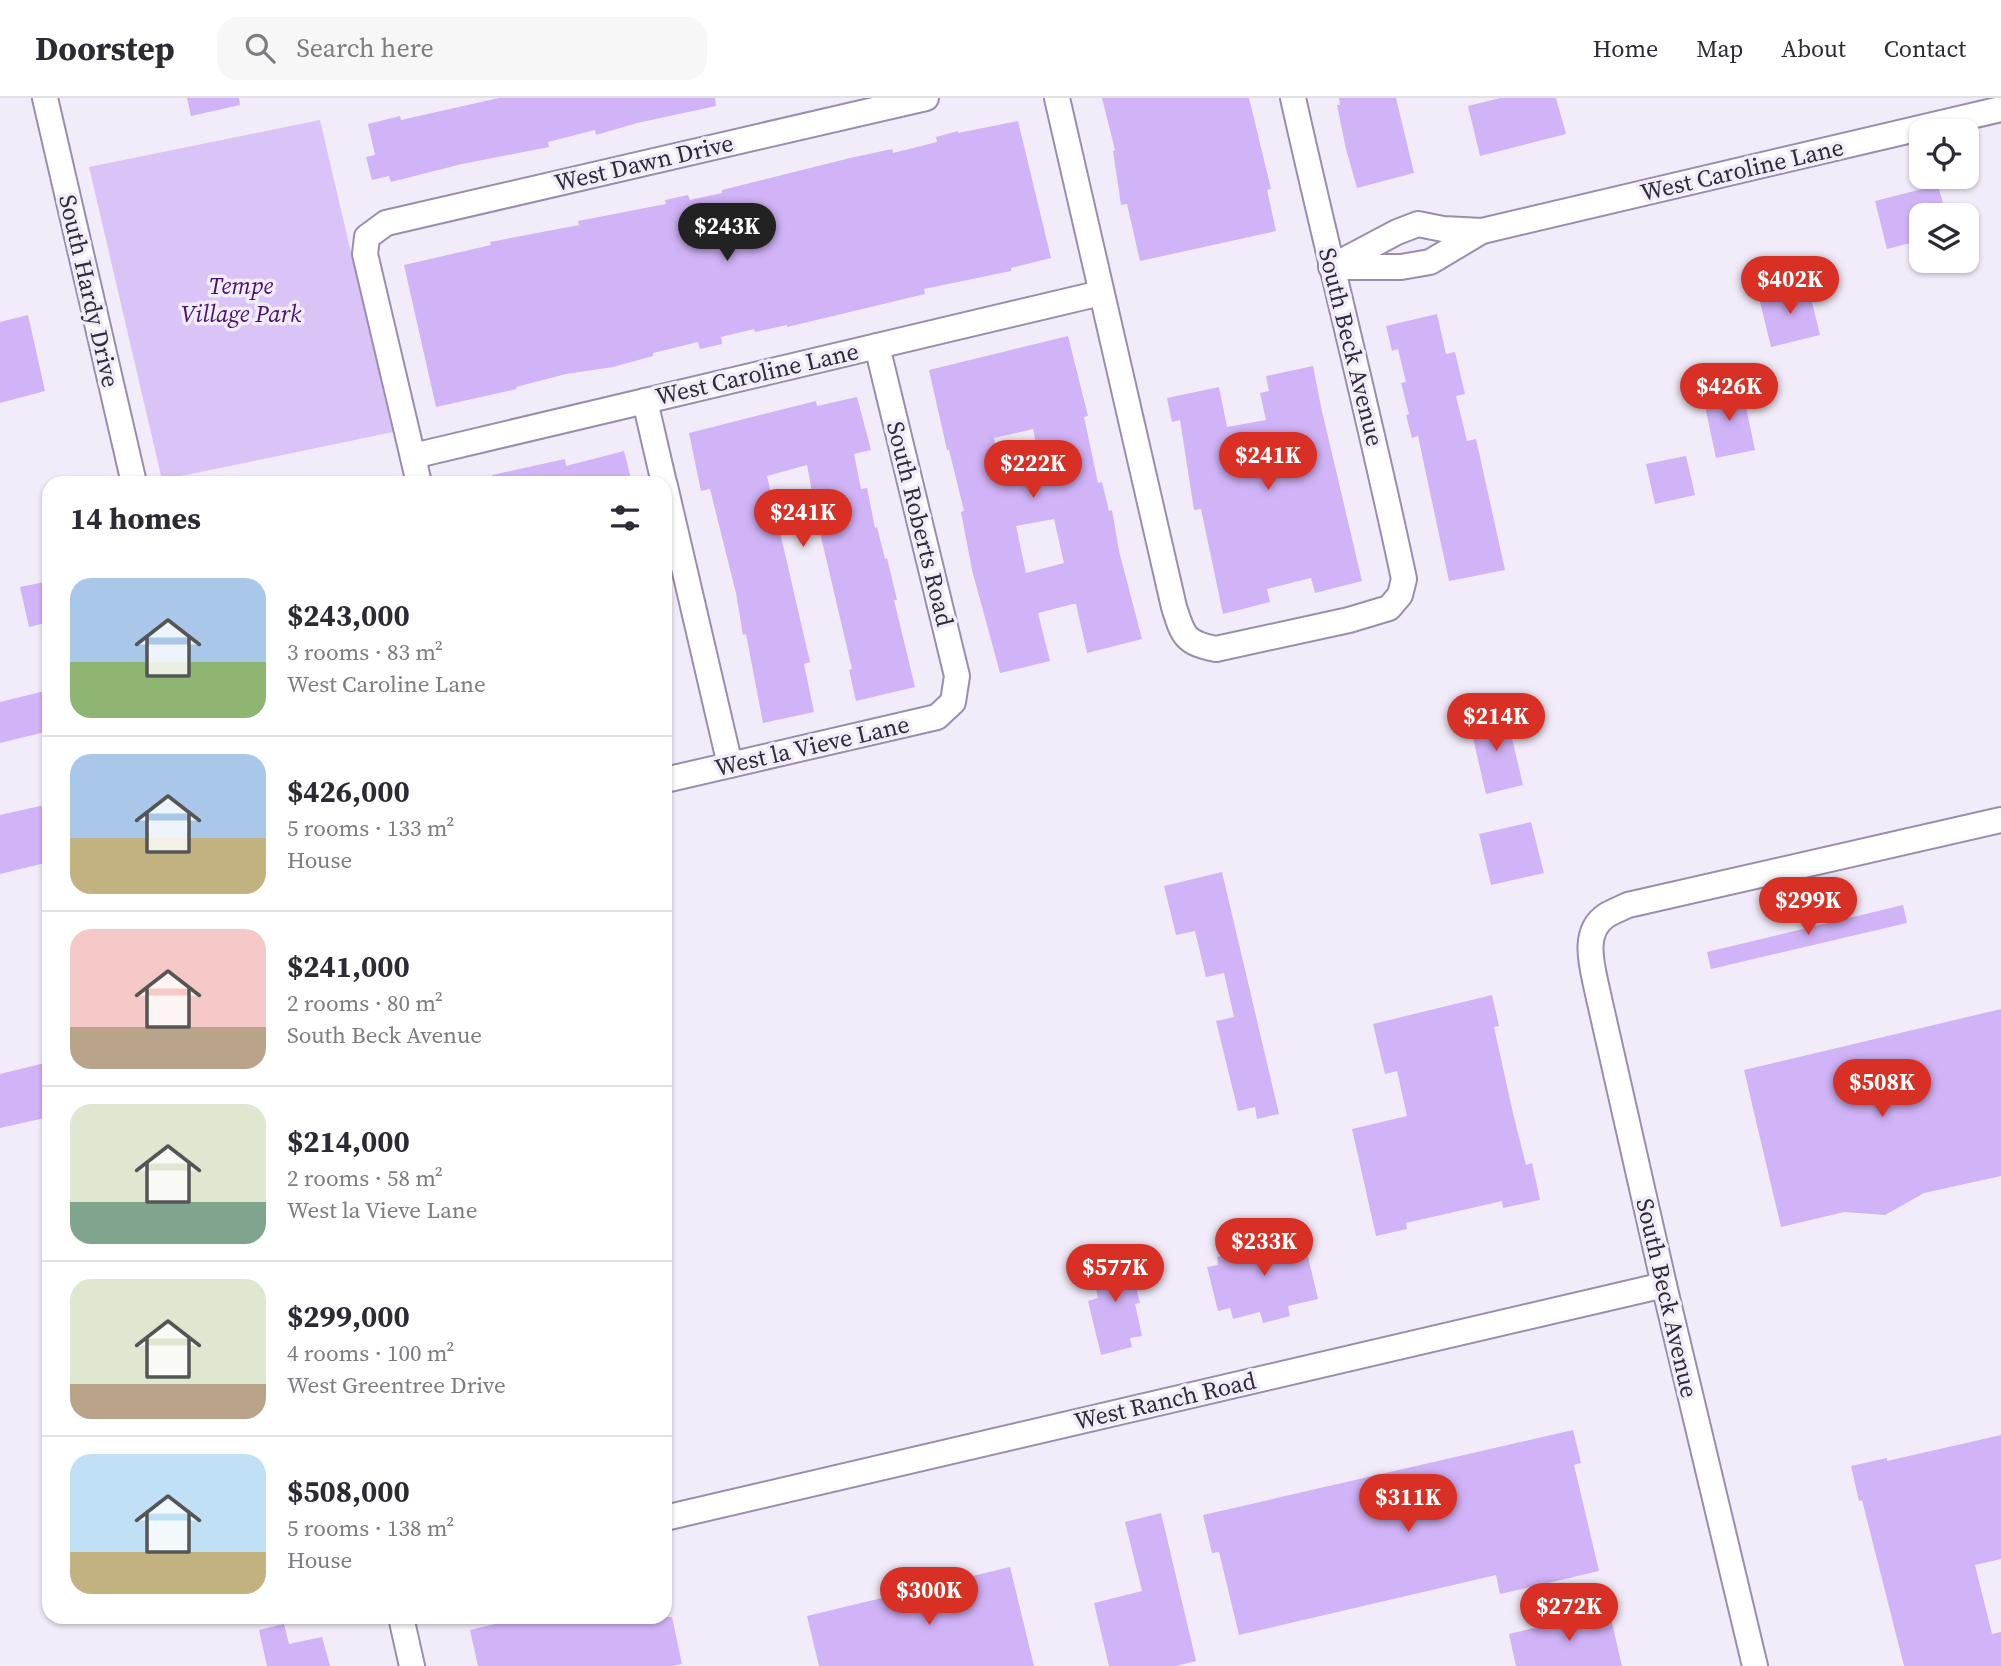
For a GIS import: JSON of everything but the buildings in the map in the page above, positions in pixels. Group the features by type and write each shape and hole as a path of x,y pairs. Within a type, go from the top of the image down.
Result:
{"street":[{"name":"South Hardy Drive","path":"44,98 132,476"},
{"name":"West Dawn Drive","path":"413,456 365,254 367,237 386,223 926,98"},
{"path":"1057,98 1101,293"},
{"name":"South Beck Avenue","path":"1101,293 1174,607 1183,633 1194,645 1216,649 1349,620 1389,608 1400,595 1404,579 1376,444 1331,267 1293,98"},
{"name":"West Caroline Lane","path":"1331,267 1397,232 1418,224 1443,229 1482,231 2001,108"},
{"name":"West Caroline Lane","path":"1331,267 1401,267 1430,262 1482,231"},
{"name":"West Caroline Lane","path":"413,456 1101,293"},
{"name":"South Roberts Road","path":"877,346 957,676 953,702"},
{"path":"645,401 663,476"},
{"path":"413,456 417,476"},
{"path":"672,514 730,765"},
{"name":"West la Vieve Lane","path":"672,778 937,717 953,702"},
{"name":"South Beck Avenue","path":"1755,1666 1664,1285 1589,952 1594,928 1606,916 1628,905 2001,820"},
{"name":"West Ranch Road","path":"672,1516 1664,1285"},
{"path":"403,1624 412,1666"}],"green space":[{"name":"Tempe Village Park","path":"320,120 393,432 181,476 161,476 89,167"}]}
